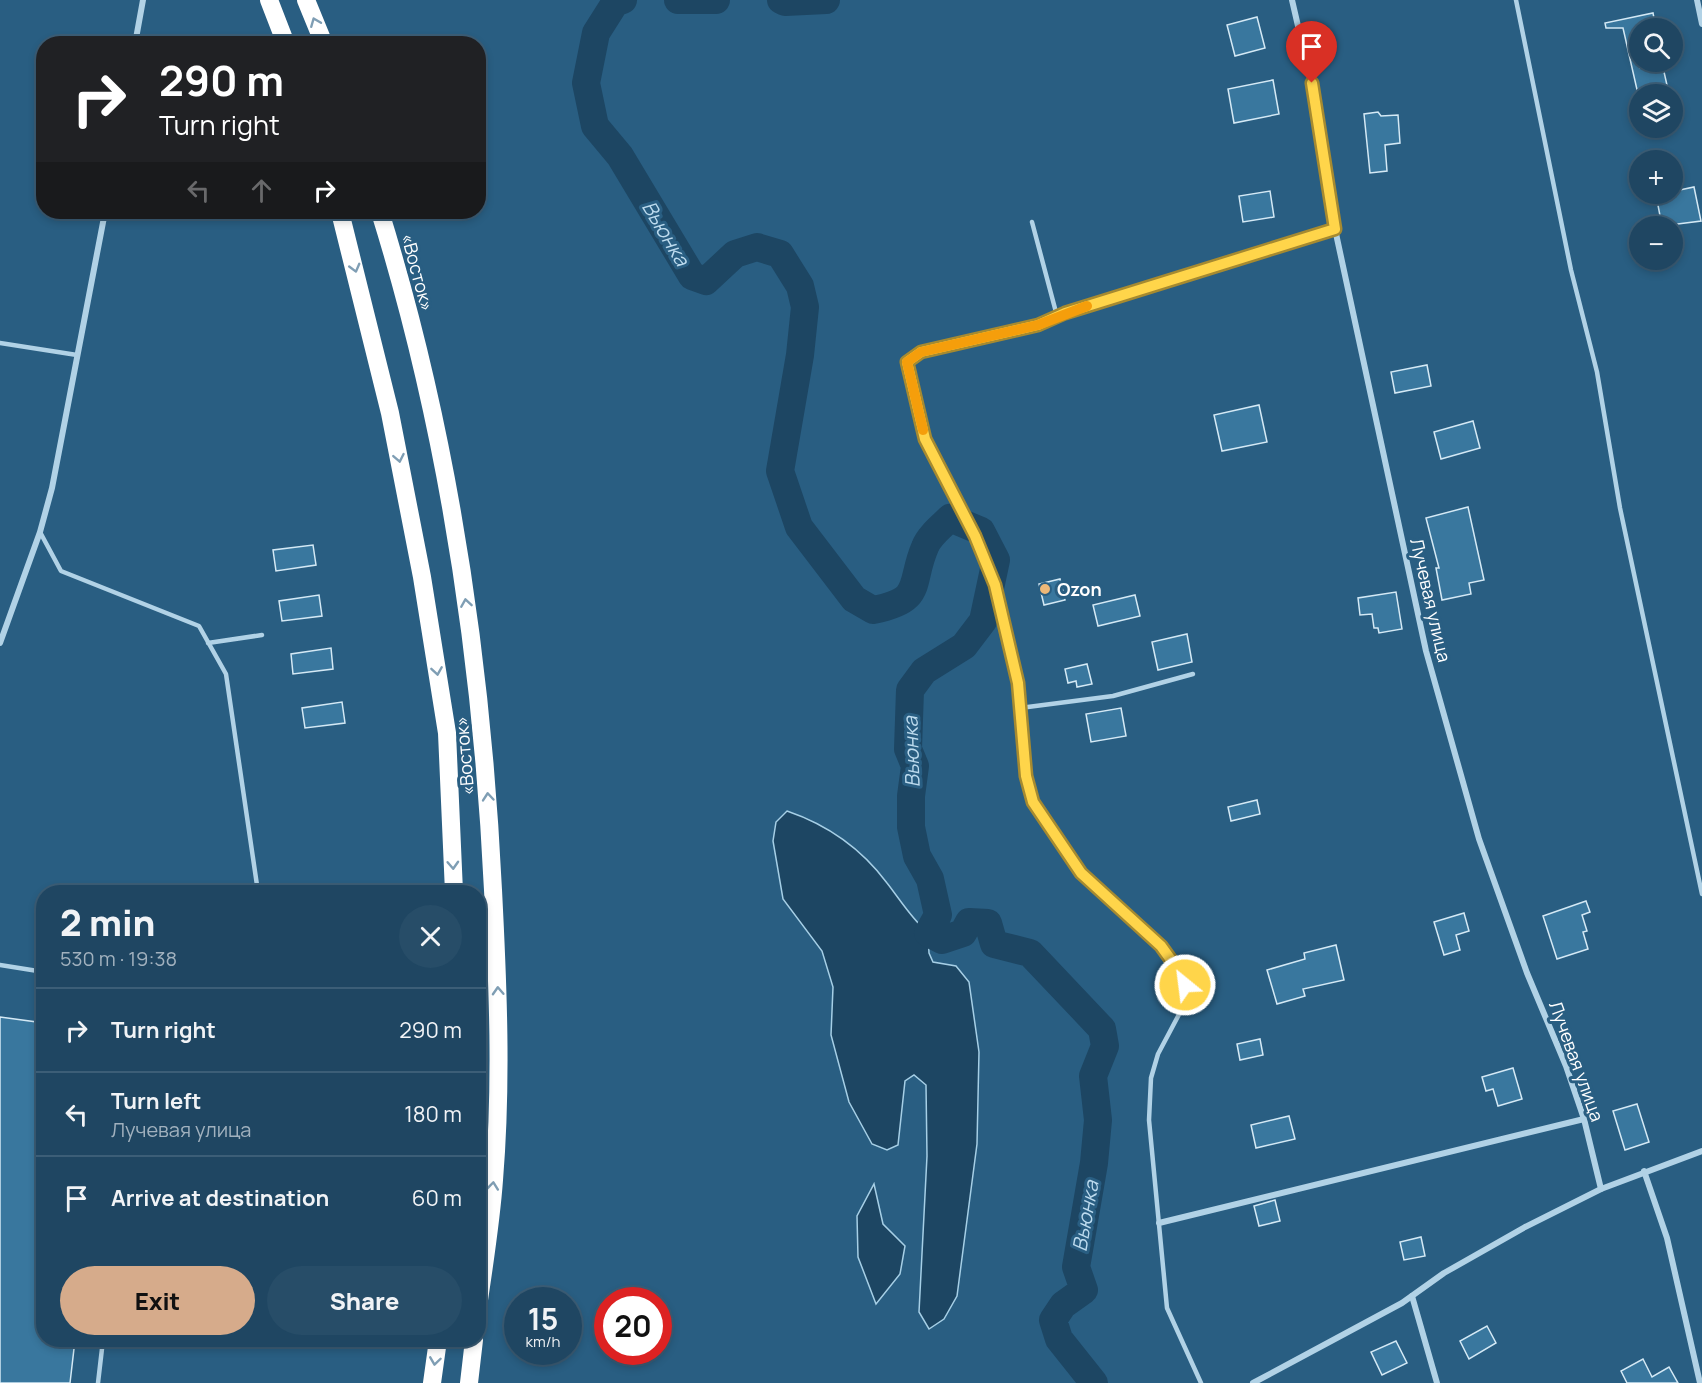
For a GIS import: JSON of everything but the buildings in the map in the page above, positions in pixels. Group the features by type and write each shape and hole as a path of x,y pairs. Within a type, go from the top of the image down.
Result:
{"highway":[{"path":"269,0 283,36"},
{"path":"306,0 321,36"},
{"name":"«Восток»","path":"342,219 390,413 422,577 447,733 454,885"},
{"name":"«Восток»","path":"382,219 438,434 468,615 488,791 499,1009 494,1180 486,1244"},
{"path":"432,1383 437,1347"},
{"path":"469,1383 473,1347"}],"street":[{"path":"136,36 143,0"},
{"name":"Лучевая улица","path":"1292,0 1316,104 1335,229 1426,651 1479,839 1527,973 1566,1066 1584,1119 1601,1190"},
{"path":"1697,0 1702,24"},
{"path":"0,643 40,532 52,488 104,219"},
{"path":"1159,1223 1584,1119"},
{"path":"1253,1383 1412,1296 1454,1267 1601,1190 1644,1171 1702,1151"},
{"path":"1644,1171 1667,1238 1700,1383"},
{"path":"1412,1296 1437,1383"}],"lane":[{"path":"1516,0 1571,270 1597,372 1620,508 1702,894"},
{"path":"1032,222 1057,316"},
{"path":"1201,1383 1167,1308 1149,1120 1152,1078 1158,1054 1184,1005 1185,985 1179,971 1161,946 1081,873 1033,802 1026,776 1018,683 995,585 975,536 925,439 907,362 921,352 1038,325 1057,316 1335,229"},
{"path":"0,343 77,355"},
{"path":"40,532 61,571 199,626 226,674 257,885"},
{"path":"208,643 262,635"},
{"path":"1020,708 1113,696 1193,674"},
{"path":"0,965 36,971"},
{"path":"98,1383 102,1347"}],"water":[{"path":"787,811 830,831 866,859 928,933 929,953 933,962 956,966 969,982 979,1052 977,1144 957,1296 944,1319 929,1329 919,1312 927,1156 926,1085 914,1075 905,1081 898,1145 887,1150 872,1144 849,1102 831,1035 833,987 822,951 783,899 773,841 776,822"},
{"path":"874,1184 883,1224 905,1246 900,1274 876,1304 858,1257 857,1216"}],"waterway":[{"name":"Вьюнка","path":"623,0 615,3 596,33 586,83 595,126 620,156 692,276 706,281 735,254 757,247 780,254 800,286 805,307 800,355 780,471 799,527 854,599 873,610 890,606 908,595 927,543 950,518 981,531 996,560 983,621 964,646 924,671 910,690 908,749 915,766 911,796 911,827 917,856 930,879 938,915 928,933 942,940 963,933 969,922 988,923 994,944 1030,953 1102,1029 1105,1046 1093,1076 1098,1120 1094,1163 1076,1267 1084,1290 1063,1305 1053,1320 1059,1339 1094,1383"},
{"name":"Вьюнка","path":"678,0 716,0"},
{"name":"Вьюнка","path":"781,0 785,2 826,0"}],"slow traffic":[{"path":"923,430 907,362 921,352 1038,325 1087,306"}],"place":[{"name":"Ozon","path":"1045,589"}],"route":[{"path":"1185,985 1179,971 1161,946 1081,873 1033,802 1026,776 1018,683 995,585 975,536 925,439 907,362 921,352 1038,325 1065,313 1335,229 1312,83"}]}
